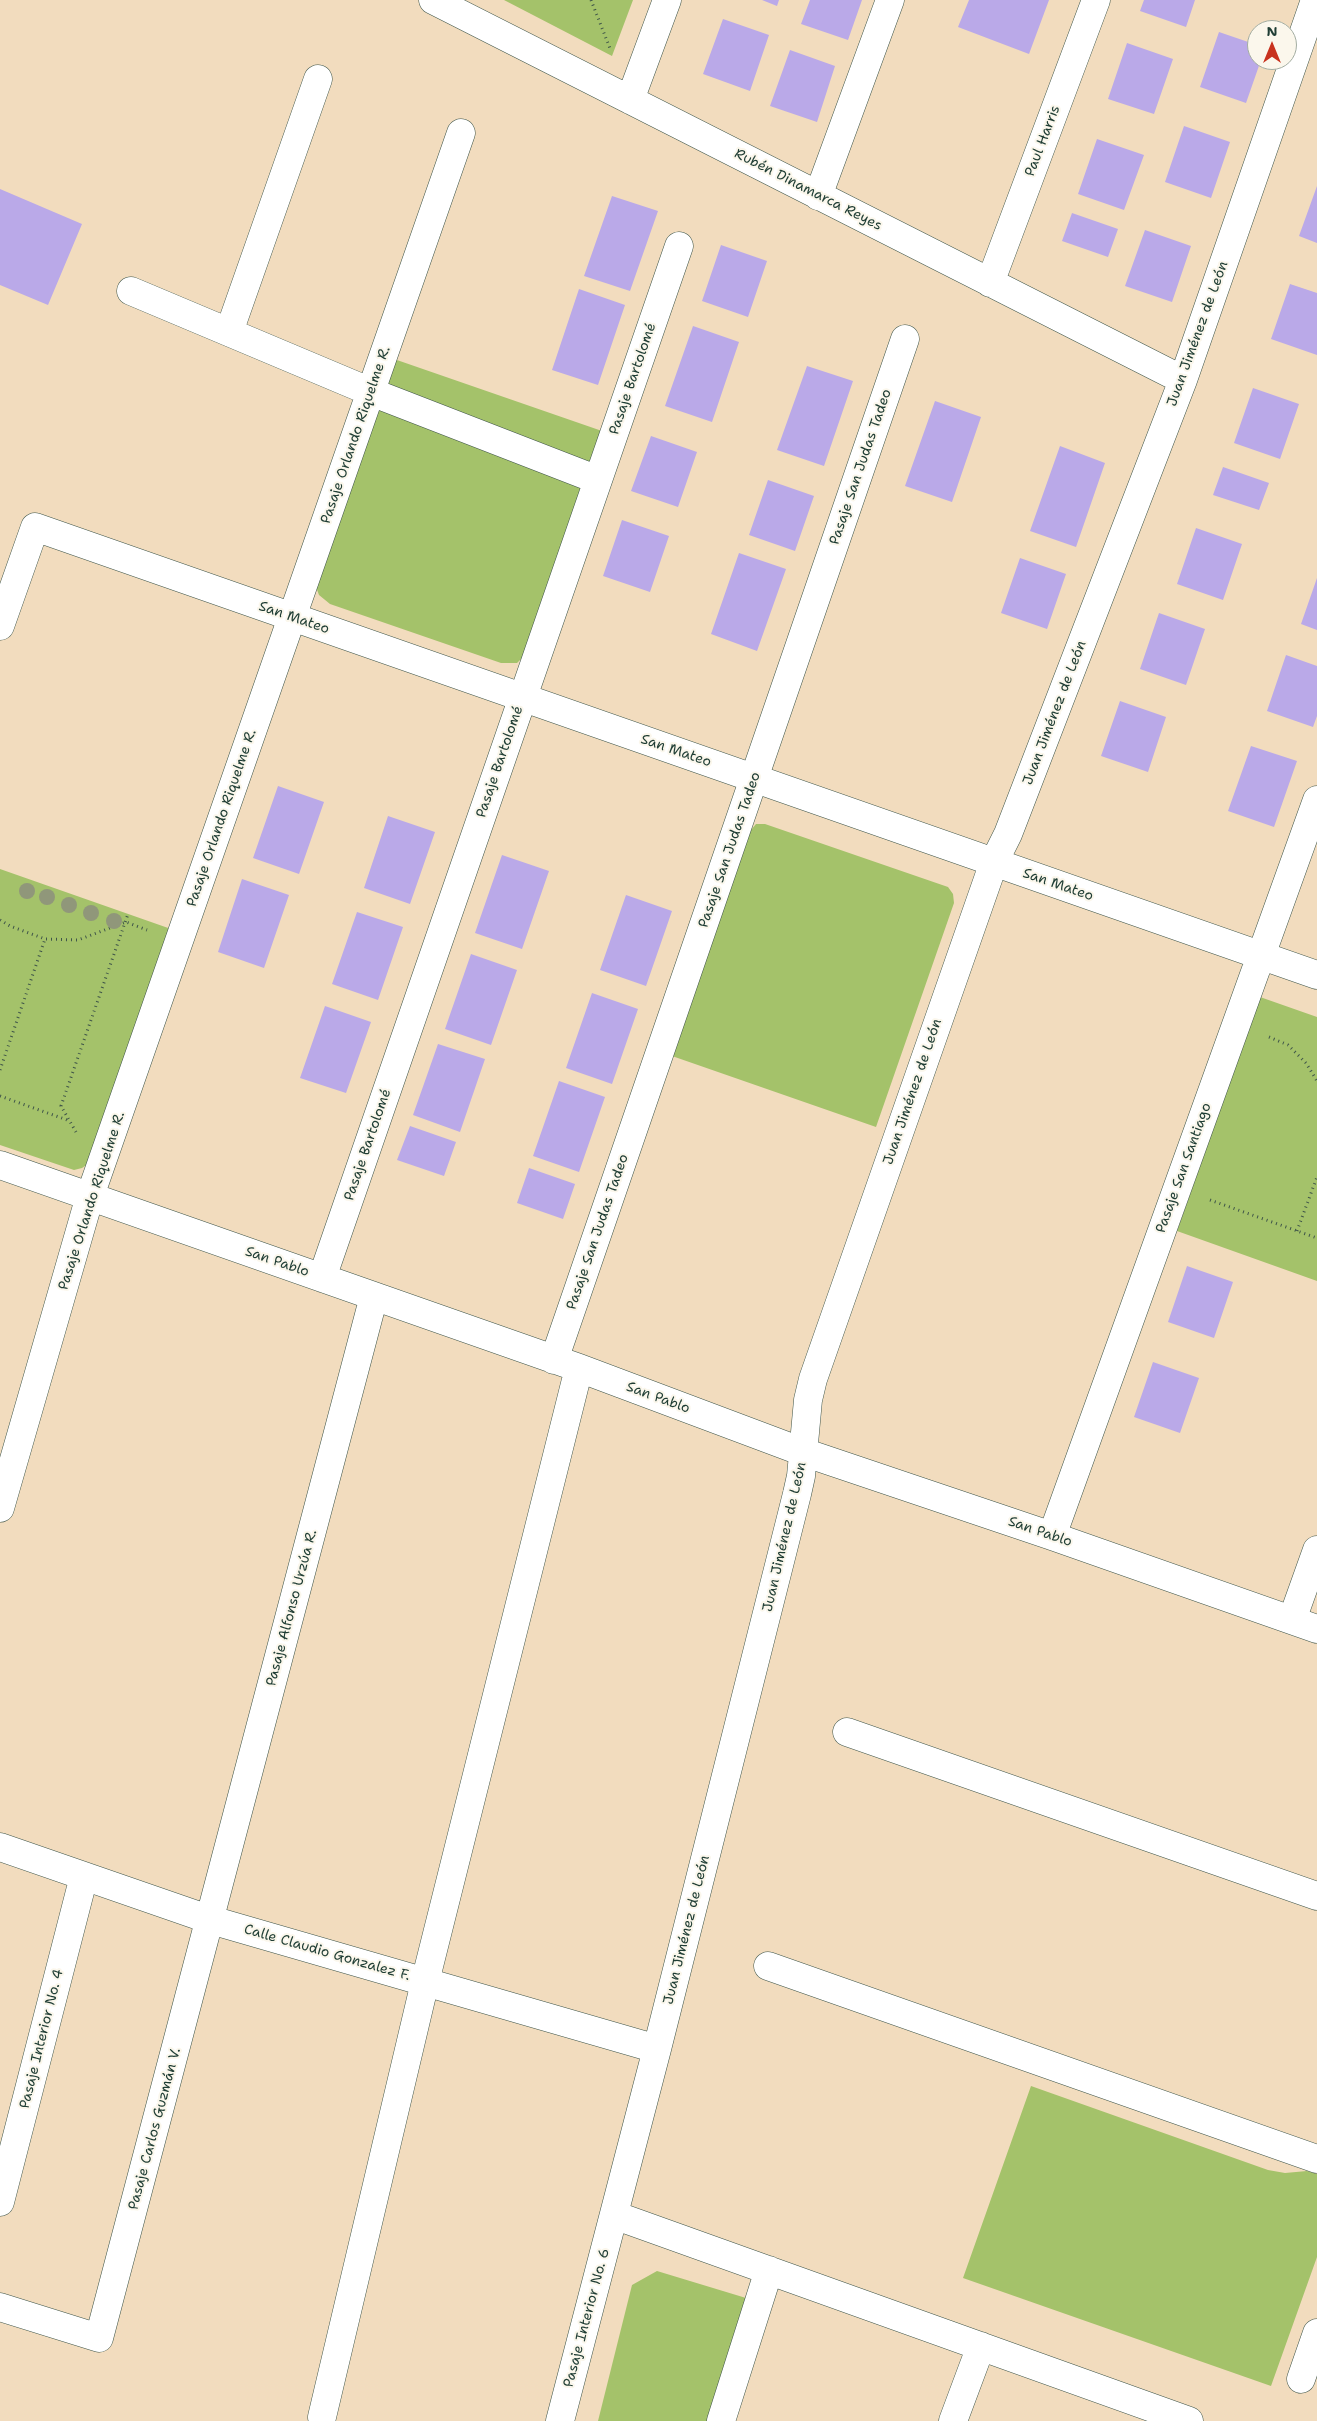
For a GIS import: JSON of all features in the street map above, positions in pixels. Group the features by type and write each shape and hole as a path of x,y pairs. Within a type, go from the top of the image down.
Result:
{"street":[{"name":"Rubén Dinamarca Reyes","path":"433,0 1183,380"},
{"path":"630,100 667,0"},
{"path":"818,196 890,0"},
{"name":"Paul Harris","path":"990,282 1096,0"},
{"name":"Juan Jiménez de León","path":"614,2215 797,1494 805,1421 813,1379 994,862 1008,834 1183,380 1315,0"},
{"path":"229,332 318,79"},
{"name":"Pasaje Orlando Riquelme R.","path":"0,1508 90,1196 461,133"},
{"name":"Pasaje Bartolomé","path":"322,1278 679,246"},
{"path":"131,291 371,392 598,480"},
{"name":"Pasaje San Judas Tadeo","path":"322,2417 425,1982 566,1364 754,778 905,339"},
{"name":"San Mateo","path":"0,626 35,527 1317,975"},
{"name":"Pasaje San Santiago","path":"1052,1536 1317,800"},
{"name":"San Pablo","path":"0,1165 566,1364 803,1452 1052,1536 1317,1629"},
{"name":"Pasaje Alfonso Urzúa R.","path":"211,1920 374,1296"},
{"path":"1292,1620 1317,1550"},
{"path":"847,1732 1317,1896"},
{"name":"Calle Claudio Gonzalez F.","path":"0,1847 211,1920 657,2049"},
{"name":"Pasaje Interior No. 4","path":"0,2202 84,1876"},
{"name":"Pasaje Carlos Guzmán V.","path":"0,2308 99,2338 211,1920"},
{"path":"768,1966 1317,2159"},
{"path":"614,2215 1187,2421"},
{"name":"Pasaje Interior No. 6","path":"560,2421 614,2215"},
{"path":"721,2421 769,2270"},
{"path":"1301,2379 1317,2333"},
{"path":"953,2421 981,2346"}],"path":[{"path":"591,0 614,59"},
{"path":"79,1136 61,1106 128,914"},
{"path":"0,920 10,926 46,939 78,940 126,922 153,932"},
{"path":"0,1070 46,939"},
{"path":"1236,1024 1288,1044 1306,1063 1317,1081"},
{"path":"0,1096 70,1122"},
{"path":"1297,1231 1317,1177"},
{"path":"1177,1188 1317,1238"}],"green space":[{"path":"504,0 633,0 612,56"},
{"path":"394,359 602,431 522,658 517,663 501,663 330,604 319,595 316,587"},
{"path":"756,824 765,824 948,887 953,894 954,903 876,1127 672,1056 751,830"},
{"path":"0,869 171,929 88,1164 82,1168 74,1170 0,1145"},
{"path":"1260,997 1317,1017 1317,1281 1177,1231"},
{"path":"1031,2086 1268,2170 1285,2173 1307,2171 1317,2174 1317,2257 1271,2386 963,2278"},
{"path":"657,2271 746,2298 707,2421 598,2421 632,2285"}],"building":[{"path":"762,0 779,0 777,6"},
{"path":"810,0 862,0 848,40 801,24"},
{"path":"969,0 1049,0 1029,54 958,27"},
{"path":"1144,0 1195,0 1186,27 1140,11"},
{"path":"723,19 769,35 750,91 703,74"},
{"path":"1219,32 1247,42 1247,70 1258,70 1246,103 1200,87"},
{"path":"1127,43 1173,59 1154,114 1108,99"},
{"path":"790,50 835,66 817,122 770,106"},
{"path":"1184,126 1230,142 1211,198 1165,182"},
{"path":"1097,139 1144,155 1124,210 1078,194"},
{"path":"1317,186 1317,243 1299,236"},
{"path":"0,189 82,224 48,305 0,285"},
{"path":"612,196 658,211 630,291 584,276"},
{"path":"1072,213 1118,229 1108,257 1062,241"},
{"path":"1145,230 1191,246 1172,302 1125,286"},
{"path":"721,245 767,261 748,317 702,301"},
{"path":"1290,284 1317,293 1317,355 1271,339"},
{"path":"579,289 625,305 598,385 552,370"},
{"path":"693,326 739,342 712,422 665,406"},
{"path":"807,366 853,381 824,466 777,450"},
{"path":"1253,388 1299,404 1280,459 1234,443"},
{"path":"935,401 981,417 952,502 905,486"},
{"path":"651,436 697,452 678,507 631,491"},
{"path":"1060,446 1105,463 1076,547 1030,531"},
{"path":"1223,467 1269,483 1259,510 1213,495"},
{"path":"768,480 814,496 795,551 749,535"},
{"path":"622,520 669,536 650,592 603,576"},
{"path":"1196,528 1242,544 1223,600 1177,584"},
{"path":"739,553 786,569 757,651 711,634"},
{"path":"1020,558 1066,574 1047,629 1001,613"},
{"path":"1317,578 1317,630 1301,624"},
{"path":"1159,613 1205,629 1186,685 1140,669"},
{"path":"1286,655 1317,666 1317,716 1313,727 1267,711"},
{"path":"1120,701 1166,717 1148,772 1101,756"},
{"path":"1251,746 1297,761 1274,827 1228,811"},
{"path":"278,786 324,802 299,874 253,858"},
{"path":"388,816 435,832 410,904 364,888"},
{"path":"502,855 549,871 522,949 475,933"},
{"path":"242,879 289,895 264,968 218,952"},
{"path":"626,895 672,911 646,986 600,970"},
{"path":"357,912 403,927 378,1000 332,984"},
{"path":"471,954 517,970 491,1045 445,1029"},
{"path":"592,993 638,1009 612,1084 566,1068"},
{"path":"325,1006 371,1022 346,1093 300,1078"},
{"path":"438,1044 485,1059 460,1132 413,1115"},
{"path":"559,1081 605,1097 579,1172 533,1156"},
{"path":"410,1126 456,1142 444,1176 397,1160"},
{"path":"529,1168 575,1184 563,1219 517,1203"},
{"path":"1187,1266 1233,1282 1214,1338 1168,1322"},
{"path":"1153,1362 1199,1378 1180,1433 1134,1417"}]}
